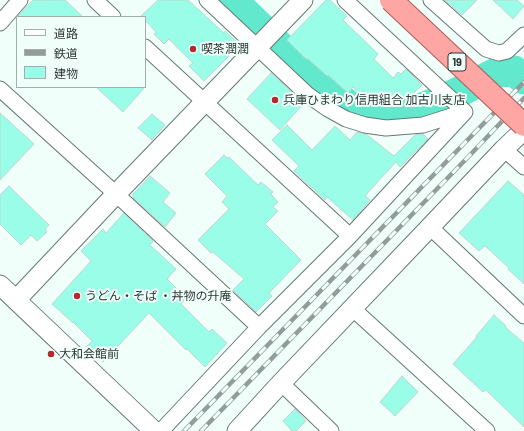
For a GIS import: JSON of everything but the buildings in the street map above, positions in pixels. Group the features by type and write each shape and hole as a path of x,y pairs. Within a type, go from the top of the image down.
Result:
{"main road":[{"name":"19","path":"391,0 524,125"}],"street":[{"path":"0,23 20,0"},
{"path":"94,0 112,16"},
{"path":"207,0 308,95 323,106 346,119 364,125 386,128 423,125 465,112"},
{"path":"16,300 303,0"},
{"path":"345,0 465,112"},
{"path":"431,0 486,49 498,53 507,51 524,35"},
{"path":"146,48 350,236"},
{"path":"0,89 259,327"},
{"path":"0,285 152,429 259,327 350,236 465,112"},
{"path":"237,431 352,308 524,130"},
{"path":"504,149 524,167"},
{"path":"430,227 524,316"},
{"path":"352,308 487,431"},
{"path":"281,383 331,431"}],"waterway":[{"path":"232,0 319,85 351,107 384,114 412,112 443,100 498,72 514,71 524,79"}],"railway":[{"path":"184,431 524,82"},
{"path":"201,431 524,98"}],"place":[{"name":"喫茶潤潤","path":"193,49"},
{"name":"兵庫ひまわり信用組合 加古川支店","path":"275,100"},
{"name":"うどん・そば ・丼物の升庵","path":"77,296"},
{"name":"大和会館前","path":"51,354"}]}
